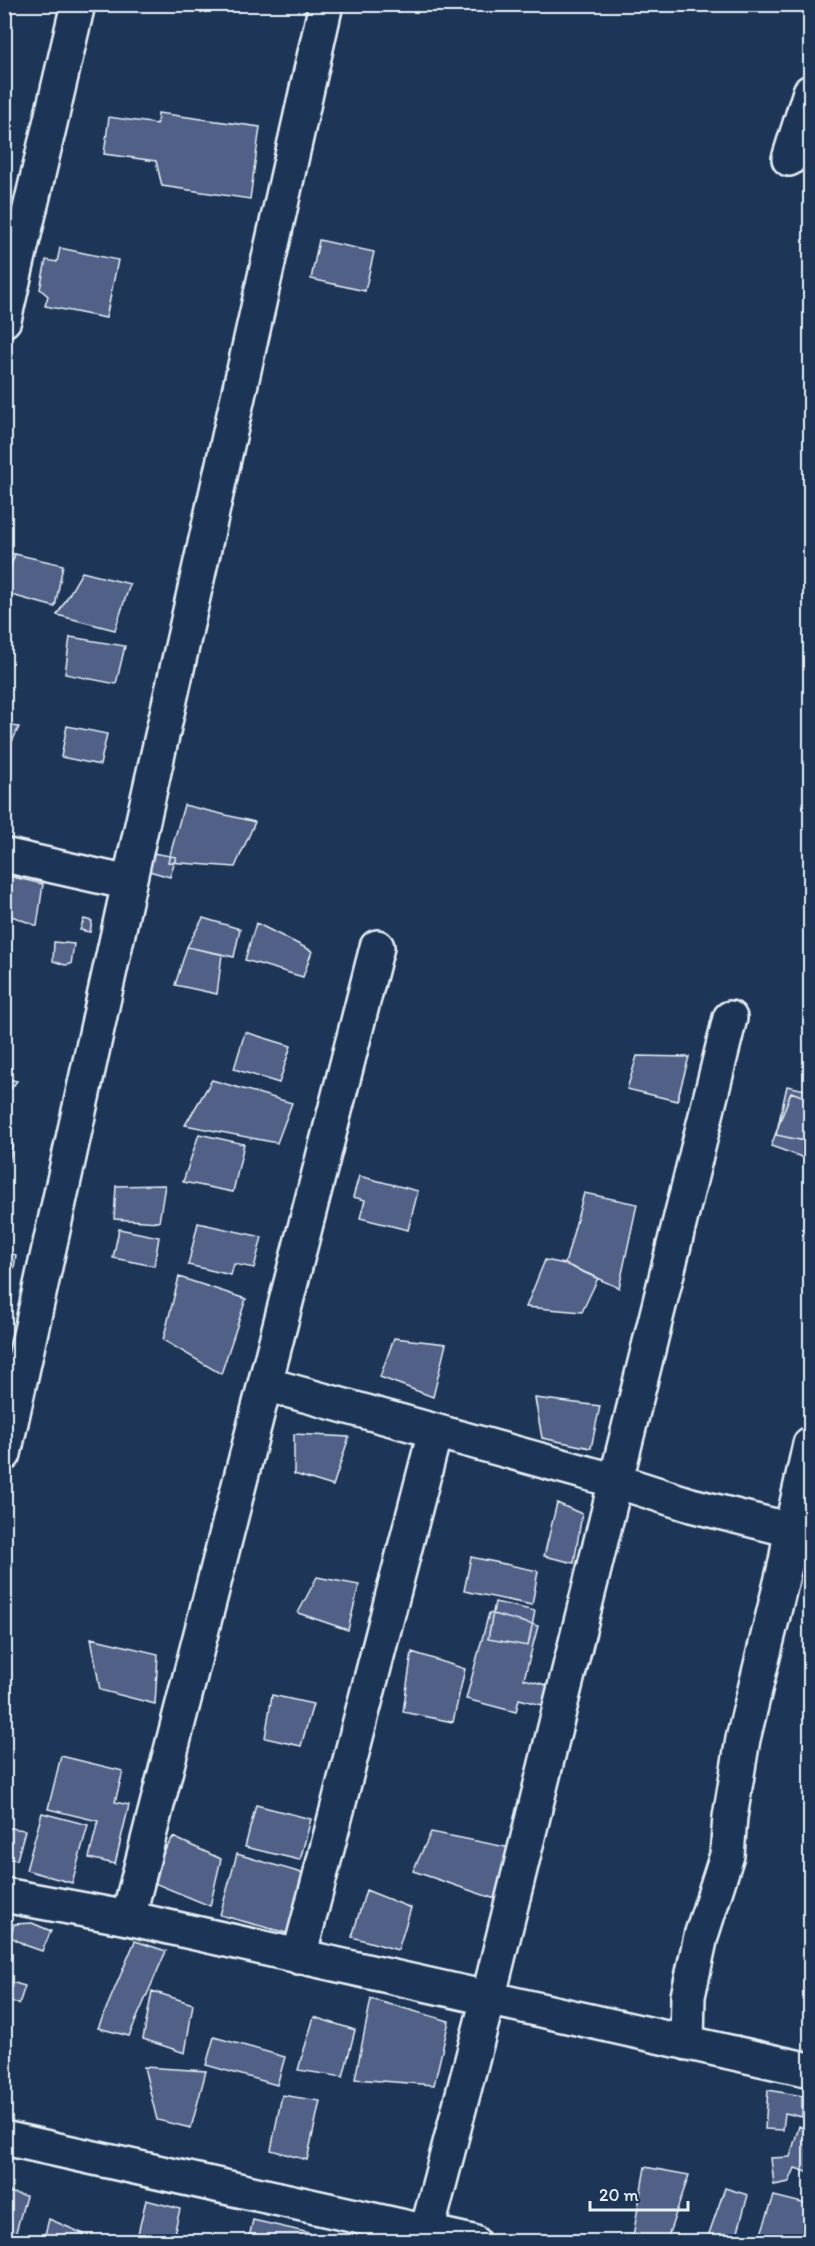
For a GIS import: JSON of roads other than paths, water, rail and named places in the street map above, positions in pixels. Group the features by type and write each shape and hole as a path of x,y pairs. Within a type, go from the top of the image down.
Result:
{"street":[{"path":"4,320 78,4"},
{"path":"4,1454 326,4"},
{"path":"789,159 810,93"},
{"path":"4,855 129,883"},
{"path":"128,1918 377,946"},
{"path":"425,2236 488,1999 730,1018"},
{"path":"265,1384 616,1481 691,1505 801,1532"},
{"path":"299,1957 435,1432"},
{"path":"687,2043 690,1986 700,1936 727,1855 731,1807 743,1738 786,1562 801,1532 810,1444"},
{"path":"4,1895 128,1918 810,2070"},
{"path":"4,2138 425,2236 473,2241"}]}
